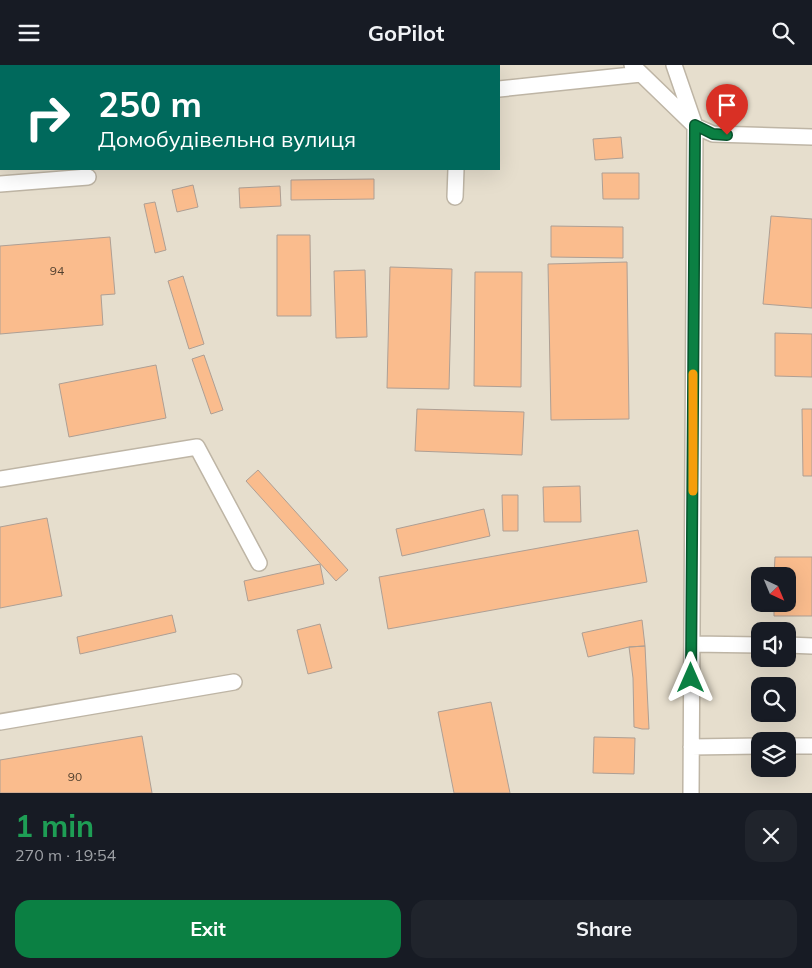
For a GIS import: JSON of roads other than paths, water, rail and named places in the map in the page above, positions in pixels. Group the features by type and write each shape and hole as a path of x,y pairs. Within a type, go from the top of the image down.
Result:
{"street":[{"path":"674,65 695,125 691,793"},
{"path":"500,89 636,69 695,125 713,134 812,137"},
{"path":"455,197 456,170"},
{"path":"0,184 88,177"},
{"path":"0,479 197,447 259,563"},
{"path":"692,644 751,645"},
{"path":"796,645 812,646"},
{"path":"0,722 234,682"},
{"path":"796,746 812,746"},
{"path":"691,747 751,747"}]}
